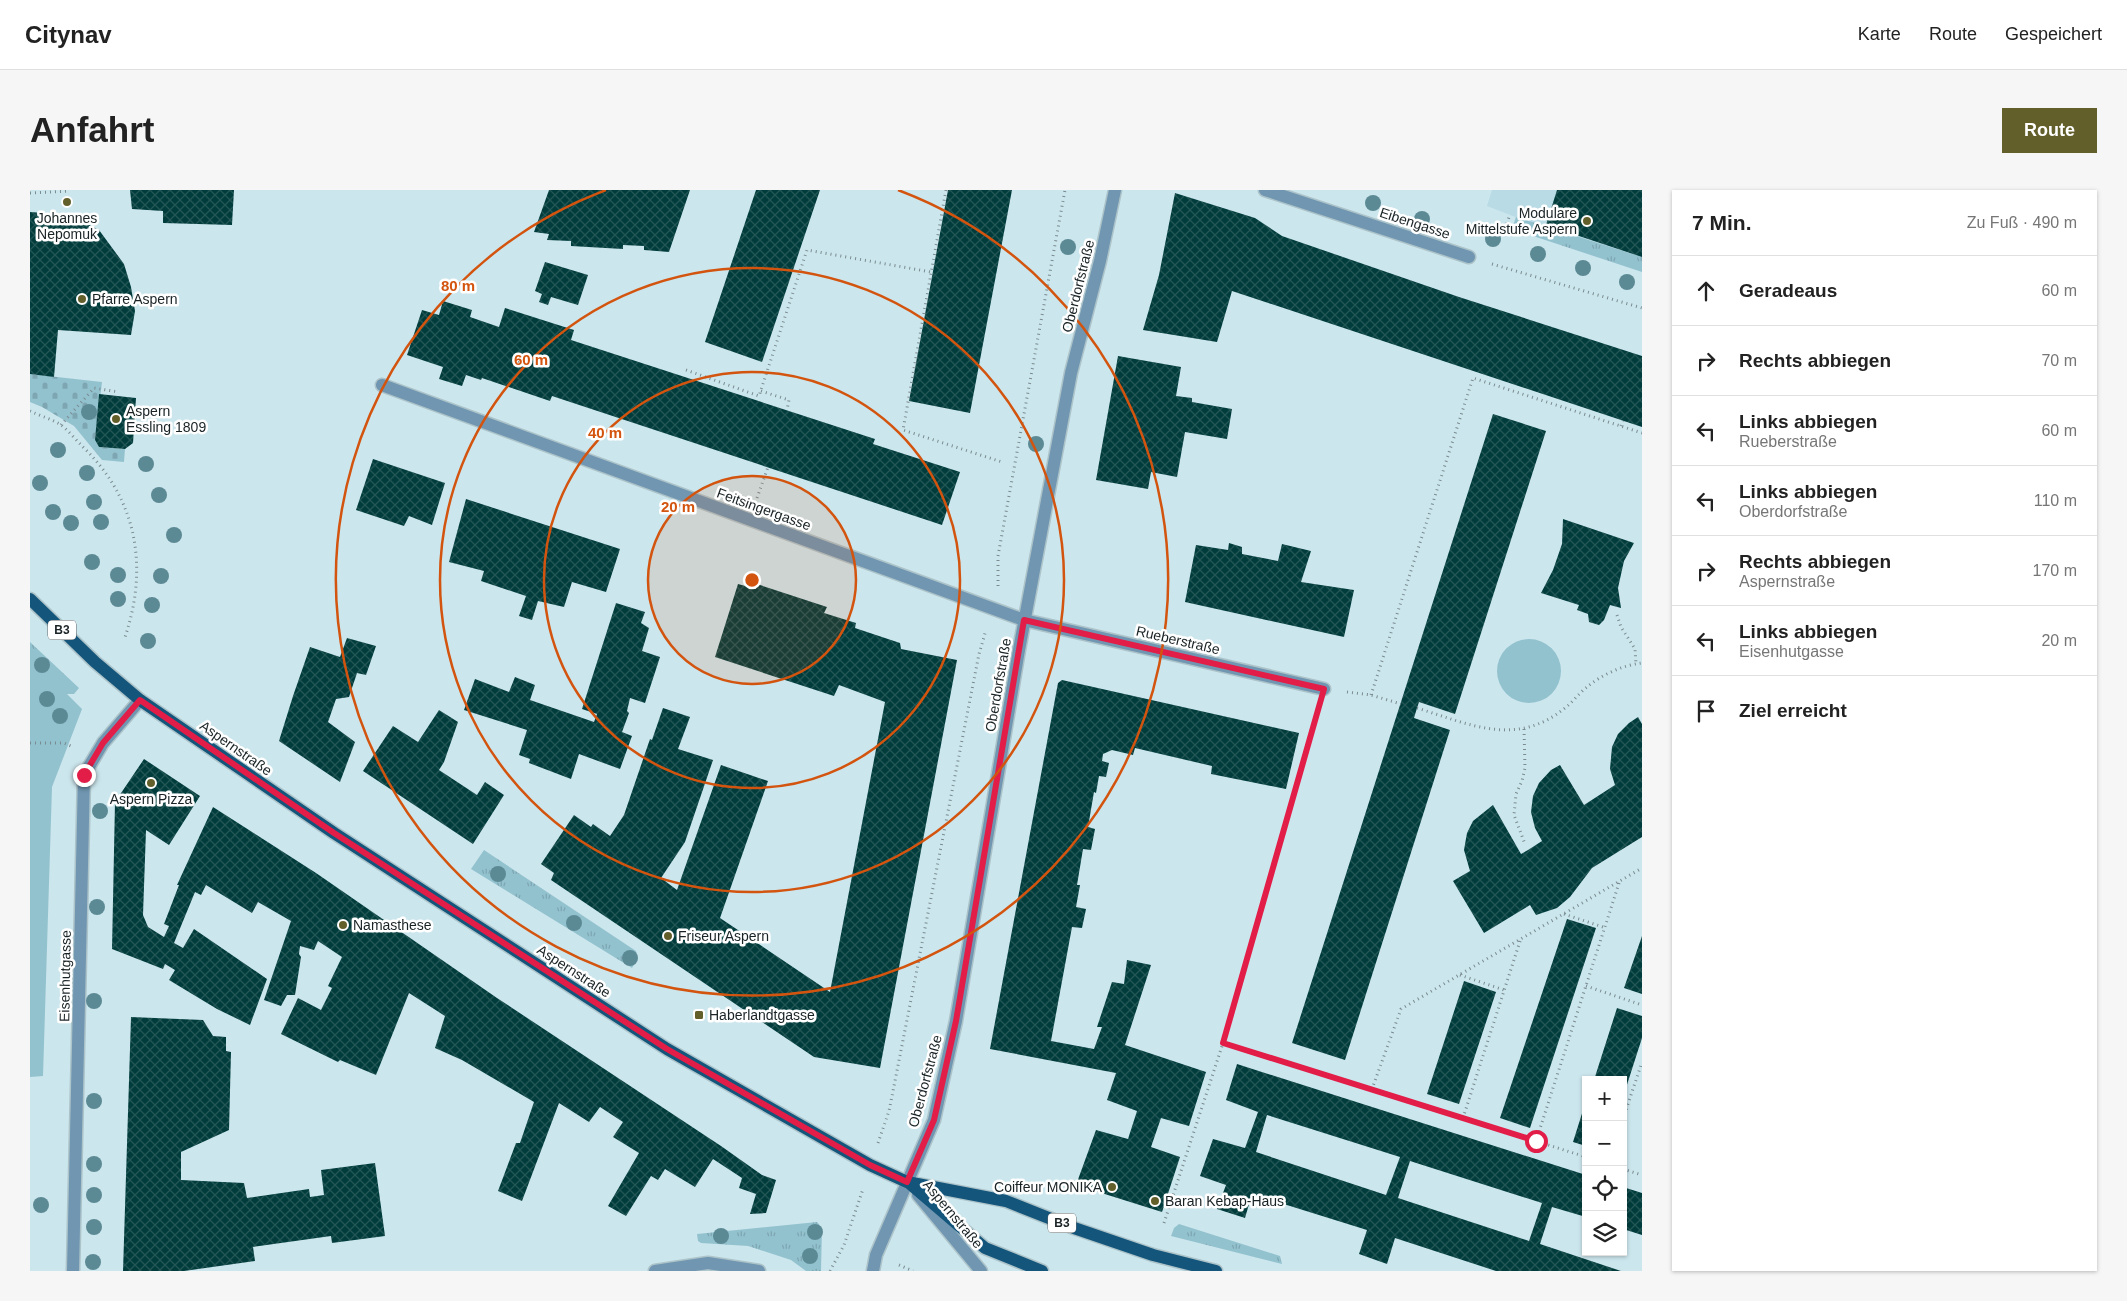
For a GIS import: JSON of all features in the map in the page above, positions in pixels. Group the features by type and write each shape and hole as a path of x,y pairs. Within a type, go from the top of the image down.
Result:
{"main road":[{"name":"B3","path":"30,599 95,662 140,700"},
{"name":"Aspernstraße","path":"140,700 334,833 667,1049 870,1165 907,1182"},
{"name":"B3","path":"907,1182 985,1248 1042,1271"},
{"name":"B3","path":"907,1182 1006,1201 1074,1228 1153,1254 1216,1271"}],"street":[{"name":"Oberdorfstraße","path":"873,1271 876,1255 934,1120 956,1021 1024,620 1071,373 1100,261 1115,190"},
{"name":"Eibengasse","path":"1265,190 1469,258"},
{"name":"Feitsingergasse","path":"382,385 1024,620"},
{"name":"Rueberstraße","path":"1024,620 1324,689"},
{"name":"Eisenhutgasse","path":"73,1271 84,775 103,743 140,700"},
{"name":"Aspernstraße","path":"907,1182 981,1271"},
{"path":"655,1271 708,1263 759,1271"}],"path":[{"path":"946,190 902,430 1002,462"},
{"path":"998,585 998,556 1065,190"},
{"path":"30,193 69,191"},
{"path":"1504,233 1510,214"},
{"path":"686,370 759,396 807,250 931,272"},
{"path":"1469,258 1642,308"},
{"path":"1371,695 1473,378 1642,433"},
{"path":"61,425 94,388 119,392"},
{"path":"761,391 789,400 787,410"},
{"path":"30,411 61,425 95,459 123,501 133,527 137,576 131,620 124,640"},
{"path":"1621,426 1623,420"},
{"path":"750,519 768,468"},
{"path":"1617,615 1621,627 1635,649 1636,664"},
{"path":"870,1165 891,1105 979,654 987,626"},
{"path":"1417,708 1486,730 1524,729 1548,719 1564,708 1587,686 1605,675 1642,663"},
{"path":"1164,1223 1223,1043 1324,689 1371,695 1401,704"},
{"path":"1524,729 1525,768 1516,794 1514,815 1525,844"},
{"path":"30,743 64,743"},
{"path":"1372,1089 1400,1009 1642,868"},
{"path":"1536,1141 1620,880"},
{"path":"1563,914 1606,928"},
{"path":"1462,1118 1521,938"},
{"path":"1460,974 1504,990"},
{"path":"1586,986 1642,1005"},
{"path":"1223,1043 1582,1156"},
{"path":"1627,1107 1642,1062"},
{"path":"1627,1170 1642,1175"},
{"path":"830,1271 844,1245 855,1213"}],"shaded area":[{"name":"Modulare Mittelstufe Aspern","path":"1492,190 1642,190 1642,257 1518,218 1487,206"}],"green space":[{"path":"1516,217 1642,257 1642,272 1512,229"},
{"path":"30,374 102,382 95,440 99,447 125,449 124,462 102,460 74,426 30,402"},
{"path":"1529,639 1541,641 1552,648 1559,659 1561,671 1559,683 1552,694 1541,701 1529,703 1517,701 1506,694 1499,683 1497,671 1499,659 1506,648 1517,641"},
{"path":"30,642 79,688 74,694 65,694 30,660"},
{"path":"30,657 82,709 52,787 43,1076 30,1077"},
{"path":"484,850 636,951 637,958 632,968 471,869"},
{"path":"817,1222 822,1228 821,1271 806,1271 791,1260 748,1246 701,1243 698,1241 697,1234"},
{"path":"1179,1224 1280,1256 1282,1264 1171,1236 1174,1228"}],"building":[{"path":"130,190 234,190 232,225 163,223 163,211 132,209"},
{"path":"549,190 690,190 669,252 644,250 644,246 623,245 623,249 571,246 571,241 547,240 549,234 534,232"},
{"path":"756,190 820,190 762,362 705,342"},
{"path":"948,190 1012,190 970,413 909,401"},
{"name":"Modulare Mittelstufe Aspern","path":"1557,190 1642,190 1642,257 1546,225"},
{"path":"1175,193 1255,218 1282,236 1459,297 1642,356 1642,427 1232,291 1217,342 1143,330 1159,275"},
{"name":"Pfarre Aspern","path":"30,212 71,215 99,230 124,264 131,287 135,311 131,335 58,330 54,377 30,374"},
{"path":"545,262 588,275 578,305 551,297 548,305 539,302 542,294 535,291"},
{"path":"443,301 472,310 470,317 499,327 505,308 574,330 571,340 875,439 873,444 960,472 942,525 552,396 550,401 482,378 481,380 466,375 462,386 439,379 443,367 407,355 422,310 439,315"},
{"path":"1118,356 1181,367 1176,396 1192,398 1192,402 1232,409 1227,439 1185,432 1177,477 1151,472 1148,489 1096,480"},
{"name":"Aspern Essling 1809","path":"99,394 136,398 133,443 125,449 99,447 95,440"},
{"path":"1493,414 1546,431 1455,714 1419,702 1417,708 1414,718 1450,730 1345,1060 1292,1043"},
{"path":"373,459 445,483 432,525 409,516 404,526 356,510"},
{"path":"466,499 620,549 606,592 572,582 564,607 538,601 532,620 519,616 526,596 481,581 484,571 449,562"},
{"path":"1563,519 1634,543 1624,561 1618,588 1621,608 1610,605 1604,620 1599,625 1589,622 1588,614 1577,610 1579,605 1541,593 1553,570 1562,544"},
{"path":"1229,543 1242,547 1242,554 1278,561 1282,544 1311,551 1301,582 1354,590 1344,637 1185,602 1196,545 1228,550"},
{"path":"738,584 756,589 757,584 827,607 824,613 856,623 855,628 900,643 901,649 957,660 880,1068 814,1057 551,880 554,873 541,864 574,815 591,827 593,824 610,836 624,815 650,739 652,740 663,708 690,717 678,749 713,760 685,842 661,878 677,890 721,765 768,781 720,918 830,992 885,702 839,685 834,696 715,657"},
{"path":"616,603 645,612 641,623 649,628 642,651 660,657 645,703 630,698 627,711 629,713 622,732 632,736 620,769 579,754 571,779 529,763 530,759 519,755 527,730 464,710 475,679 509,692 515,677 535,685 530,700 594,722 597,714 582,709"},
{"path":"347,638 376,646 366,675 357,673 349,697 336,699 328,722 355,742 340,782 279,741 310,647 340,657"},
{"path":"1062,680 1299,733 1286,789 1211,774 1212,766 1135,748 1133,755 1112,750 1103,754 1102,761 1109,763 1106,777 1099,776 1096,793 1094,792 1088,827 1095,829 1091,850 1083,849 1077,885 1080,885 1076,907 1086,909 1082,928 1072,927 1051,1041 1094,1049 1102,1027 1097,1027 1112,982 1124,984 1127,960 1151,965 1125,1045 1206,1072 1189,1126 1161,1118 1151,1147 1180,1157 1162,1212 1076,1185 1096,1130 1128,1139 1137,1111 1107,1100 1116,1073 990,1049 1058,683"},
{"path":"439,710 458,722 444,762 439,770 477,795 485,782 504,795 473,844 363,771 393,726 418,742"},
{"path":"1638,717 1642,724 1642,837 1592,868 1570,897 1557,908 1536,915 1530,905 1484,933 1453,881 1470,871 1464,850 1467,833 1473,821 1493,805 1521,854 1528,850 1542,841 1535,828 1531,812 1533,796 1539,783 1551,770 1560,765 1584,805 1615,785 1610,769 1612,747 1618,734"},
{"path":"144,759 200,796 169,845 146,830 143,915 148,927 164,937 169,926 164,924 179,885 177,885 213,807 316,873 497,998 762,1175 776,1180 766,1213 750,1214 756,1194 739,1188 742,1178 713,1159 695,1187 665,1169 658,1180 651,1176 626,1216 608,1206 639,1153 613,1137 623,1122 600,1107 589,1122 559,1103 522,1201 498,1191 516,1143 520,1143 534,1102 462,1060 435,1048 445,1016 409,993 376,1075 340,1060 338,1062 281,1034 298,998 321,1010 332,988 328,986 342,957 318,941 314,950 300,946 299,954 301,957 295,995 287,995 281,1006 264,1000 291,921 258,902 252,913 206,885 201,895 195,892 174,943 183,948 194,929 267,979 250,1025 217,1009 169,980 175,970 165,964 163,969 112,949 115,802"},
{"path":"1567,919 1596,928 1530,1128 1500,1118"},
{"path":"1642,936 1642,994 1624,988"},
{"path":"1464,981 1496,992 1459,1104 1427,1094"},
{"path":"1617,1008 1642,1016 1642,1038 1627,1085 1627,1076 1595,1076"},
{"path":"131,1017 203,1020 213,1036 226,1037 226,1051 231,1052 229,1130 181,1152 181,1180 244,1183 247,1198 309,1189 310,1197 324,1195 321,1170 375,1163 385,1236 332,1243 331,1236 253,1247 255,1261 184,1271 123,1271"},
{"path":"1237,1064 1582,1174 1582,1216 1552,1207 1540,1244 1621,1271 1496,1271 1395,1238 1387,1264 1359,1254 1367,1230 1252,1194 1245,1218 1217,1209 1226,1185 1200,1176 1213,1139 1245,1148 1258,1112 1226,1100","holes":["1267,1115 1400,1157 1386,1195 1256,1152","1410,1161 1542,1203 1529,1241 1398,1198"]},
{"path":"1582,1114 1582,1145 1573,1142"},
{"path":"1627,1188 1642,1193 1642,1235 1627,1230"}],"place":[{"name":"Johannes Nepomuk","path":"67,202"},
{"name":"Modulare Mittelstufe Aspern","path":"1587,221"},
{"name":"Pfarre Aspern","path":"82,299"},
{"name":"Aspern Essling 1809","path":"116,419"},
{"name":"Aspern Pizza","path":"151,783"},
{"name":"Namasthese","path":"343,925"},
{"name":"Friseur Aspern","path":"668,936"},
{"name":"Haberlandtgasse","path":"699,1015"},
{"name":"Coiffeur MONIKA","path":"1112,1187"},
{"name":"Baran Kebap-Haus","path":"1155,1201"}],"route":[{"path":"84,775 103,743 140,700 334,833 667,1049 870,1165 907,1182 934,1120 956,1021 1024,620 1324,689 1223,1043 1536,1141"}]}
